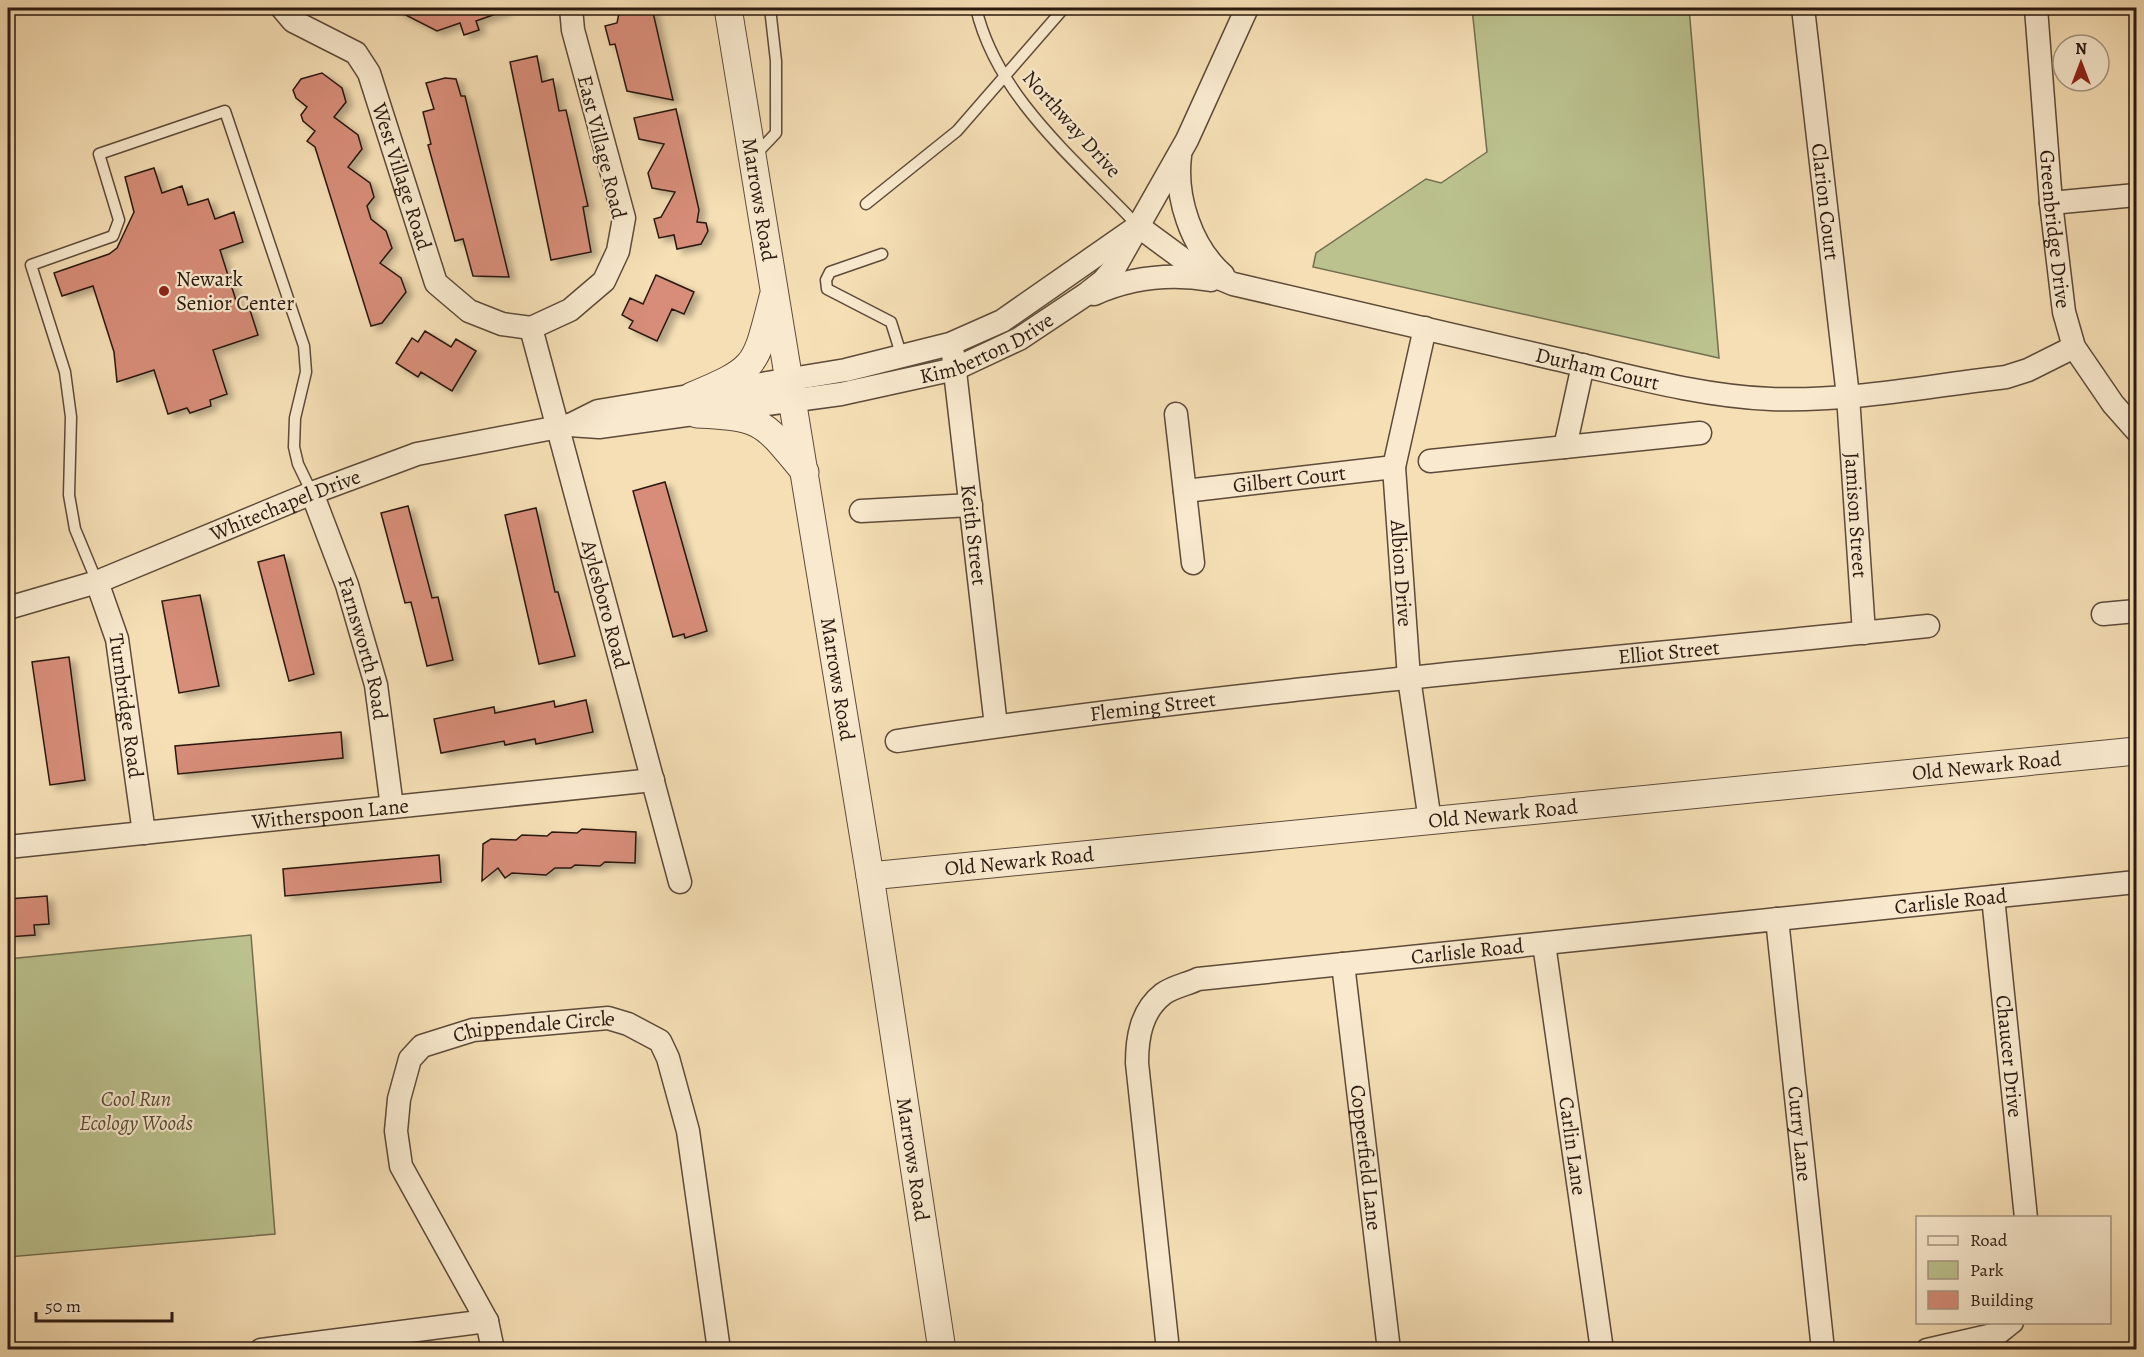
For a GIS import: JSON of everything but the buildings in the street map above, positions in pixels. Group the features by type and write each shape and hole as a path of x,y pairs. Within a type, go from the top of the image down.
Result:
{"street":[{"name":"West Village Road","path":"282,8 293,21 356,52 369,73 436,283 469,312 502,324 531,328"},
{"name":"East Village Road","path":"531,328 570,310 604,281 618,251 624,218 573,30 571,8"},
{"name":"Marrows Road","path":"728,8 793,390 942,1350"},
{"name":"Kimberton Drive","path":"793,390 841,394 955,369 1019,339 1103,281 1115,267 1181,151 1247,8"},
{"name":"Clarion Court","path":"1803,8 1848,396"},
{"name":"Greenbridge Drive","path":"2036,8 2050,203 2064,312 2074,347 2113,404 2136,430"},
{"path":"1181,151 1178,176 1194,236 1203,255 1233,284"},
{"path":"2050,203 2136,195"},
{"name":"Kimberton Drive","path":"793,390 950,344 1002,321 1138,226"},
{"name":"Durham Court","path":"1138,226 1195,268 1233,284 1583,365 1705,392 1742,397 1772,399 1848,396 2006,377 2028,370 2074,347"},
{"path":"1071,305 1134,279 1191,277 1233,284"},
{"path":"694,405 736,378 754,361 775,287"},
{"name":"Aylesboro Road","path":"531,328 563,426 680,882"},
{"name":"Albion Drive","path":"1425,328 1394,467 1409,678 1430,821"},
{"name":"Keith Street","path":"950,344 955,369 996,726"},
{"path":"1565,447 1583,365"},
{"name":"Whitechapel Drive","path":"8,608 97,582 312,493 417,454 563,426 598,411 694,405 793,390"},
{"name":"Jamison Street","path":"1848,396 1864,633"},
{"path":"694,405 757,422 770,430 805,472"},
{"path":"1176,414 1193,562"},
{"path":"1430,461 1700,433"},
{"name":"Gilbert Court","path":"1185,491 1394,467"},
{"name":"Farnsworth Road","path":"312,493 347,585 376,685 392,807"},
{"path":"861,511 971,505"},
{"name":"Turnbridge Road","path":"97,582 117,639 144,833"},
{"path":"2103,614 2136,611"},
{"name":"Elliot Street","path":"1409,678 1928,626"},
{"name":"Fleming Street","path":"897,741 996,726 1409,678"},
{"name":"Old Newark Road","path":"870,876 2136,751"},
{"name":"Witherspoon Lane","path":"8,847 652,780"},
{"name":"Carlisle Road","path":"1168,1350 1137,1063 1137,1036 1145,1016 1163,994 1198,980 2136,882"},
{"name":"Chaucer Drive","path":"1993,897 2026,1216"},
{"name":"Curry Lane","path":"1777,919 1823,1350"},
{"name":"Carlin Lane","path":"1544,944 1602,1350"},
{"name":"Copperfield Lane","path":"1343,964 1389,1350"},
{"name":"Chippendale Circle","path":"493,1350 487,1321 401,1166 396,1131 398,1110 410,1059 422,1046 473,1030 608,1018 628,1024 660,1041 668,1058 688,1131 719,1350"},
{"path":"261,1350 487,1321"},
{"path":"1928,1350 1997,1334 2011,1324"}],"lane":[{"path":"754,157 776,133 776,61 770,8"},
{"name":"Northway Drive","path":"976,8 980,26 1004,79 1041,124 1138,226"},
{"path":"866,204 957,130 1064,8"},
{"path":"97,582 75,529 69,495 71,417 65,372 31,265 113,236 119,220 99,154 225,111 304,346 306,372 295,418 294,447 298,464 312,493"},
{"path":"882,254 830,272 826,280 827,290 891,322 902,357"}],"green space":[{"path":"1472,8 1689,8 1719,358 1313,267 1316,253 1426,179 1441,183 1487,152"},
{"name":"Cool Run Ecology Woods","path":"251,935 275,1234 8,1257 8,959"}],"place":[{"name":"Newark Senior Center","path":"164,291"}]}
